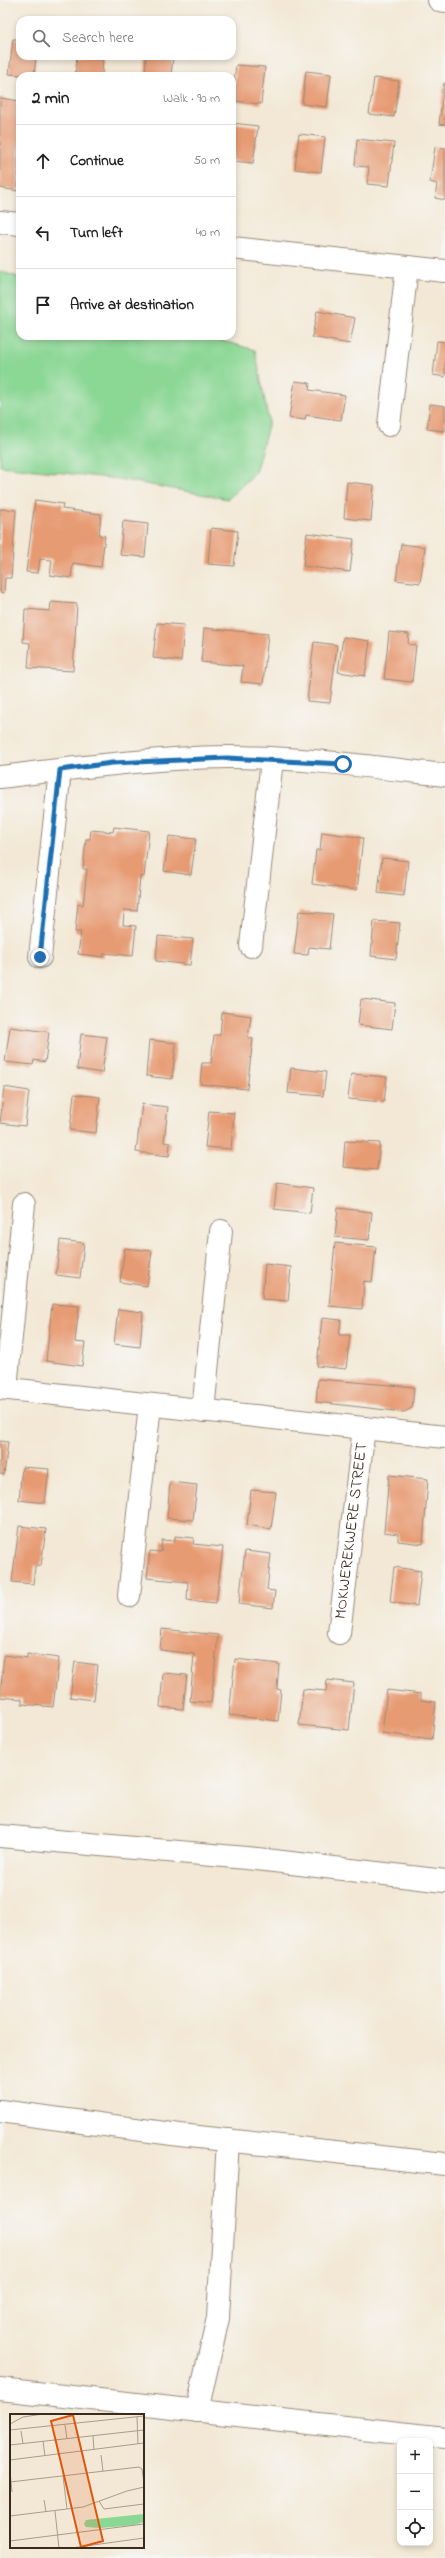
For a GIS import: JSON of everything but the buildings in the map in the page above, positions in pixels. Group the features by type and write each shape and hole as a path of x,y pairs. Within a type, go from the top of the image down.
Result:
{"street":[{"path":"439,0 445,1"},
{"path":"0,222 16,224"},
{"path":"236,248 445,271"},
{"path":"389,425 406,267"},
{"path":"0,777 112,763 220,758 343,764 445,774"},
{"path":"251,946 272,760"},
{"path":"40,957 60,770"},
{"name":"MOKWEREKWERE STREET","path":"24,1204 3,1388 445,1438"},
{"path":"204,1411 221,1231"},
{"path":"129,1596 150,1405"},
{"name":"MOKWEREKWERE STREET","path":"339,1633 364,1428"},
{"path":"0,1836 257,1859 445,1881"},
{"path":"0,2111 228,2140 445,2164"},
{"path":"197,2411 218,2318 228,2140"},
{"path":"0,2389 445,2438"}],"green space":[{"path":"0,271 16,277 16,340 219,340 255,350 269,422 255,473 228,499 118,479 0,466"}],"route":[{"path":"40,957 60,770 112,763 227,758 343,764"}]}
